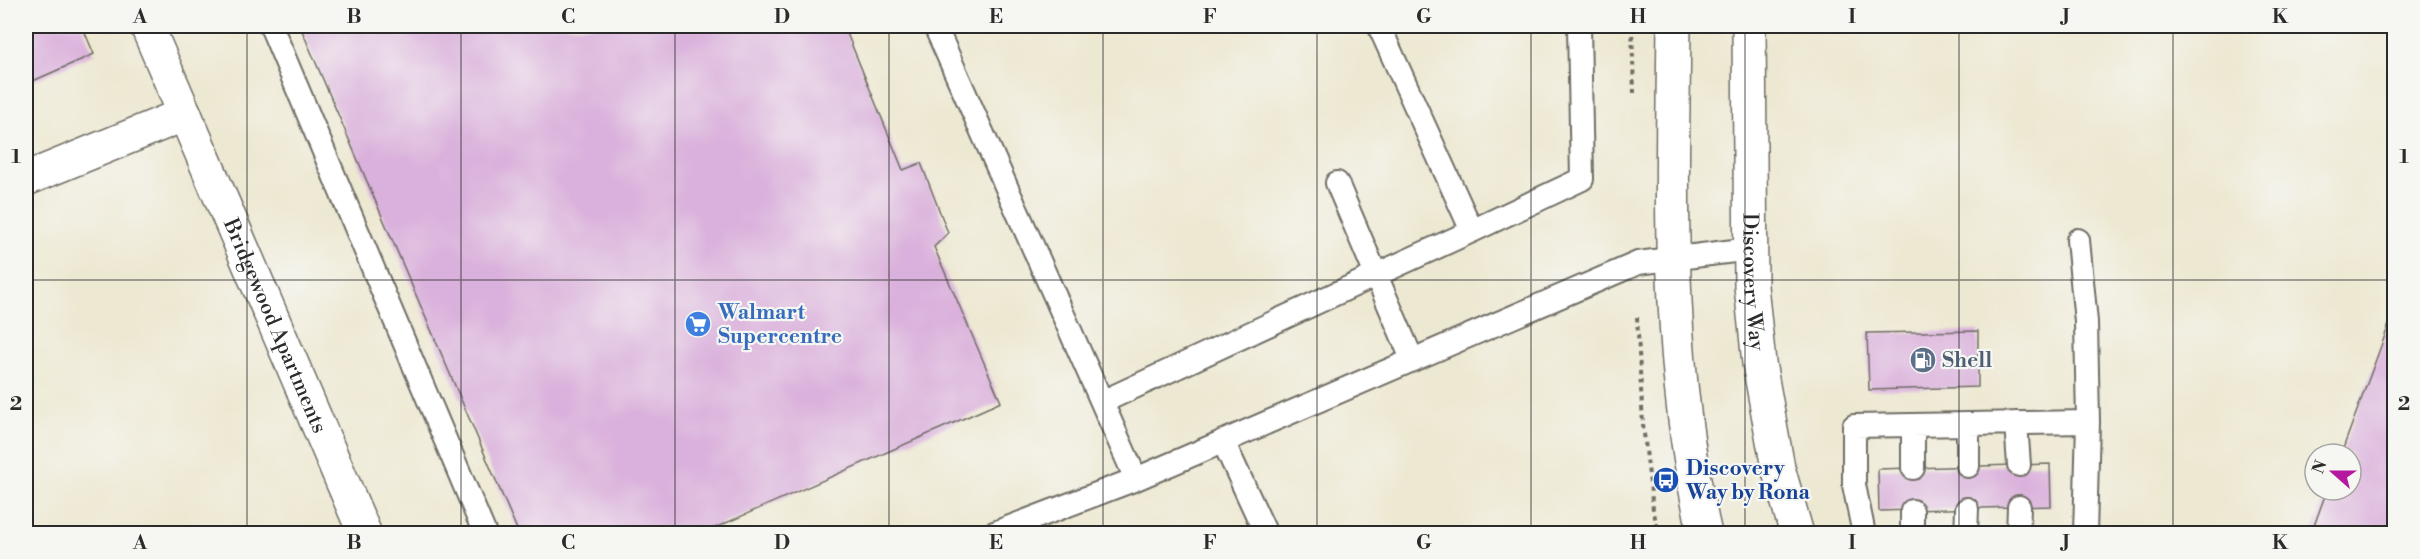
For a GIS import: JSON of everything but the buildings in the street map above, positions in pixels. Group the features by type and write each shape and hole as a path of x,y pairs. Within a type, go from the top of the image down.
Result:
{"street":[{"name":"Bridgewood Apartments","path":"147,26 364,532 361,534"},
{"path":"1674,26 1672,259 1685,430 1705,534"},
{"name":"Discovery Way","path":"1749,26 1751,286 1759,363 1778,468 1797,534"},
{"path":"26,179 185,114"}],"lane":[{"path":"271,26 485,534"},
{"path":"935,26 1136,479"},
{"path":"1379,26 1472,231"},
{"path":"1102,402 1582,179 1579,26"},
{"path":"1337,183 1412,359"},
{"path":"2078,240 2086,322 2088,422 2085,534"},
{"path":"992,534 1136,479 1638,263 1750,249"},
{"path":"1864,534 1854,484 1854,426 2088,422"},
{"path":"2016,423 2019,465"},
{"path":"1968,424 1968,466"},
{"path":"1913,425 1913,468"},
{"path":"1223,441 1266,534"},
{"path":"2018,534 2019,507"},
{"path":"1966,534 1967,509"},
{"path":"1912,510 1912,534"}],"place":[{"name":"Walmart Supercentre","path":"698,324"},
{"name":"Shell","path":"1923,360"},
{"name":"Discovery Way by Rona","path":"1666,480"}]}
